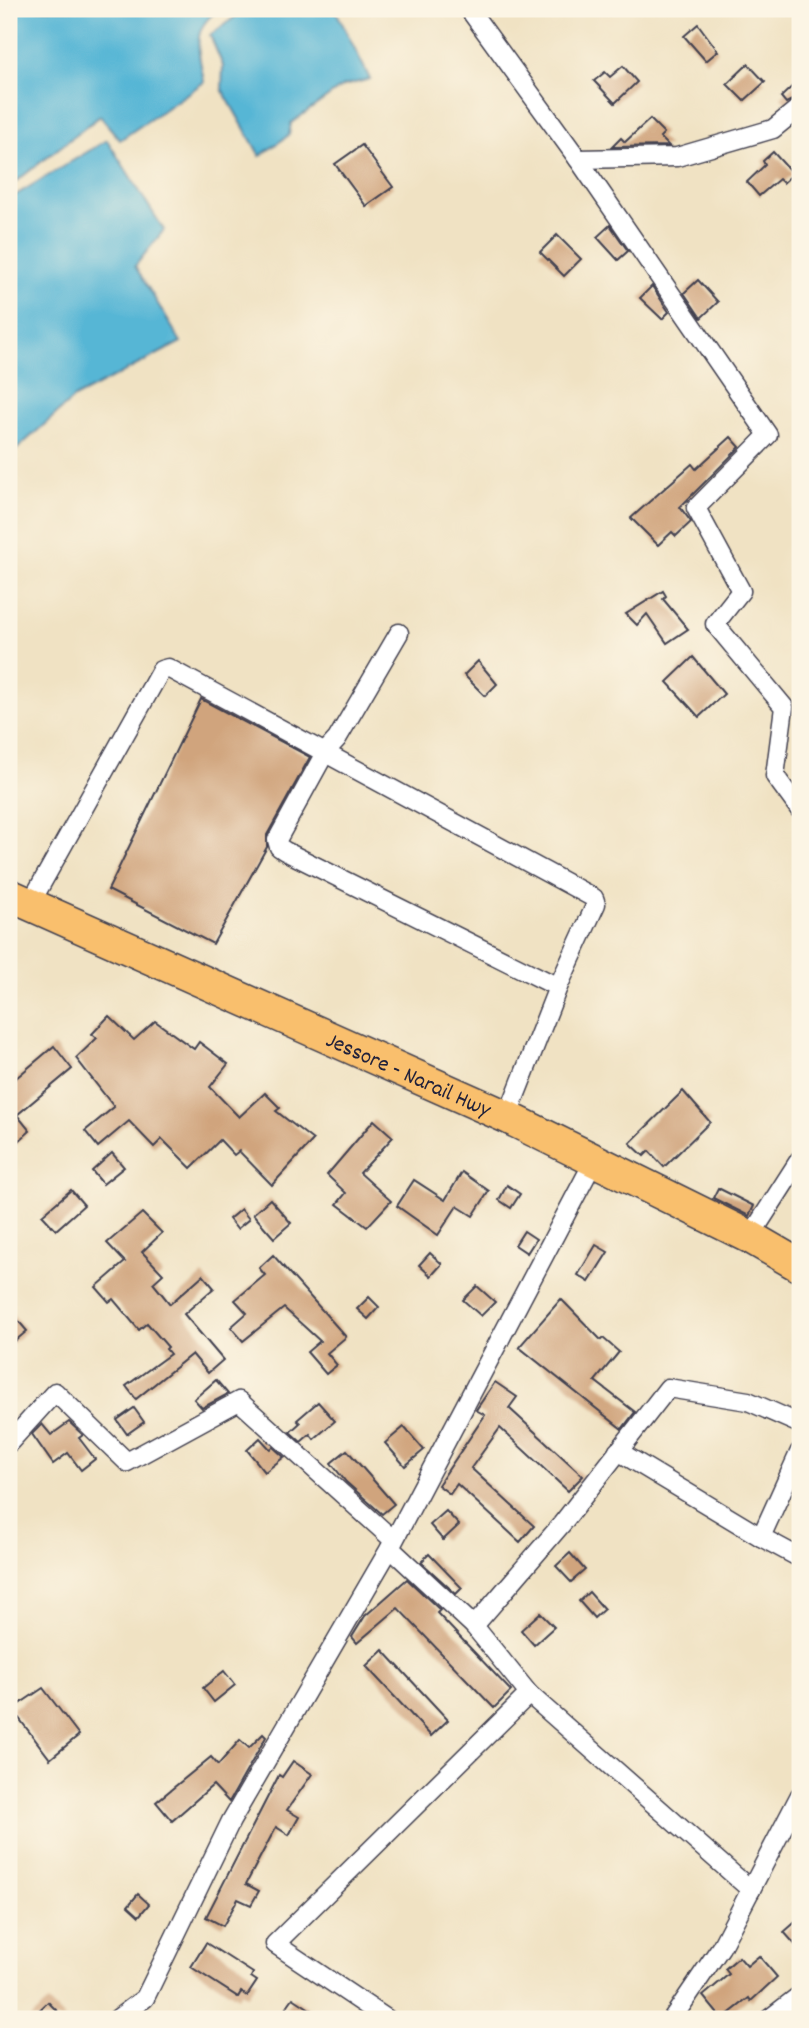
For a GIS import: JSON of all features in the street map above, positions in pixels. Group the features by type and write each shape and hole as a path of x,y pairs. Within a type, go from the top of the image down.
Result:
{"highway":[{"name":"Jessore - Narail Hwy","path":"17,902 507,1117 750,1237 800,1266"}],"street":[{"path":"469,9 578,159 768,435 696,508 741,590 715,624 784,707 775,776 800,810"},
{"path":"578,159 677,157 773,129 800,107"},
{"path":"399,633 337,740 326,751 277,840 279,847 558,988"},
{"path":"17,902 164,668 326,751 596,901 507,1117"},
{"path":"117,2019 145,1998 231,1821 390,1543 595,1159"},
{"path":"750,1237 800,1159"},
{"path":"474,1626 668,1388 748,1401 800,1424"},
{"path":"9,1443 55,1392 127,1462 239,1401 474,1626 529,1694 751,1890"},
{"path":"618,1451 800,1558"},
{"path":"761,1537 800,1451"},
{"path":"387,2019 275,1944 529,1694"},
{"path":"672,2019 721,1947 800,1795"},
{"path":"769,2019 800,1995"}],"water":[{"path":"9,9 220,9 204,24 198,41 204,82 120,140 100,116 9,187"},
{"path":"246,9 335,9 370,79 343,86 291,123 289,135 260,156 222,89 223,66 210,35"},
{"path":"107,140 164,230 135,266 181,342 74,398 9,456 9,276 18,271 9,254 9,199"}],"building":[{"path":"698,24 718,51 706,61 684,36"},
{"path":"748,64 765,82 744,101 727,84"},
{"path":"623,66 637,82 615,103 594,81 605,72 610,77"},
{"path":"800,79 800,96 786,103 781,97"},
{"path":"650,119 664,133 660,137 669,146 612,147 621,138 625,142"},
{"path":"362,145 393,187 366,206 335,164"},
{"path":"773,152 793,174 783,183 779,179 759,196 747,182 765,165 763,161"},
{"path":"610,225 628,251 618,260 597,237"},
{"path":"557,235 581,259 564,276 540,252"},
{"path":"698,280 718,302 701,318 684,293"},
{"path":"652,286 669,312 662,319 640,298"},
{"path":"731,437 740,447 680,507 691,522 676,536 672,532 658,545 631,518 692,464 696,469"},
{"path":"663,591 666,596 663,599 688,629 667,643 647,614 637,625 626,614"},
{"path":"693,657 724,694 699,717 667,682"},
{"path":"478,661 497,684 485,696 464,675"},
{"path":"201,699 310,757 267,835 267,847 213,944 108,890"},
{"path":"109,1016 134,1040 155,1021 194,1049 199,1042 228,1064 210,1087 239,1117 265,1093 280,1108 276,1111 313,1140 272,1185 239,1151 234,1155 220,1140 191,1168 162,1139 154,1147 129,1121 98,1147 85,1131 114,1107 76,1058 97,1038 92,1034"},
{"path":"54,1046 72,1069 17,1115 30,1131 9,1150 9,1084"},
{"path":"683,1091 710,1122 664,1167 649,1151 644,1156 630,1143"},
{"path":"374,1120 393,1137 360,1173 391,1201 367,1227 337,1204 346,1193 327,1175"},
{"path":"112,1153 124,1167 103,1184 92,1171"},
{"path":"462,1172 489,1191 473,1216 457,1206 438,1235 397,1206 414,1180 445,1200"},
{"path":"507,1185 520,1194 511,1208 499,1200"},
{"path":"718,1188 754,1206 749,1216 713,1198"},
{"path":"71,1190 84,1205 56,1230 42,1215"},
{"path":"270,1199 291,1223 274,1238 253,1214"},
{"path":"241,1209 249,1219 237,1229 229,1219"},
{"path":"142,1213 162,1233 142,1252 163,1274 153,1283 170,1304 203,1275 214,1288 184,1314 223,1360 208,1373 192,1354 136,1399 126,1386 170,1354 166,1349 168,1347 147,1323 139,1330 113,1299 109,1302 96,1287 125,1262 107,1243"},
{"path":"524,1231 536,1239 527,1253 515,1245"},
{"path":"596,1245 608,1252 589,1282 578,1275"},
{"path":"430,1253 442,1264 431,1276 419,1265"},
{"path":"273,1255 346,1337 327,1353 337,1365 326,1374 307,1352 320,1341 284,1308 243,1341 231,1327 247,1313 235,1300 265,1275 259,1268"},
{"path":"477,1286 495,1302 481,1316 463,1300"},
{"path":"369,1297 379,1307 368,1319 357,1309"},
{"path":"561,1299 601,1340 603,1338 619,1352 595,1381 635,1412 622,1429 519,1347"},
{"path":"9,1310 27,1331 9,1346"},
{"path":"216,1380 228,1394 202,1408 194,1399"},
{"path":"495,1382 517,1397 509,1408 583,1476 568,1491 500,1428 471,1468 534,1526 520,1542 457,1484 450,1494 438,1485 485,1415 476,1410"},
{"path":"318,1402 335,1421 314,1439 310,1434 301,1442 290,1432 300,1423 297,1420"},
{"path":"134,1408 144,1422 127,1434 117,1420"},
{"path":"69,1422 83,1435 79,1438 95,1459 81,1470 68,1453 53,1464 32,1434 42,1424 51,1435"},
{"path":"404,1427 424,1450 405,1466 385,1443"},
{"path":"260,1438 270,1449 273,1447 284,1457 265,1472 247,1450"},
{"path":"347,1450 394,1504 382,1514 346,1482 331,1463"},
{"path":"446,1511 459,1525 443,1540 430,1525"},
{"path":"570,1553 585,1570 571,1582 556,1566"},
{"path":"429,1554 462,1588 456,1594 421,1562"},
{"path":"407,1579 440,1610 437,1613 511,1691 494,1708 398,1608 357,1643 352,1637 365,1616"},
{"path":"589,1592 604,1609 594,1618 579,1601"},
{"path":"540,1613 554,1627 534,1645 521,1630"},
{"path":"383,1650 448,1720 431,1736 366,1666"},
{"path":"224,1671 235,1685 214,1702 203,1688"},
{"path":"43,1688 79,1735 50,1759 12,1709"},
{"path":"263,1734 266,1737 229,1802 213,1785 172,1821 156,1802 211,1757 218,1765 240,1740 249,1748"},
{"path":"293,1761 312,1774 287,1810 299,1817 289,1835 276,1827 246,1884 259,1891 251,1905 238,1899 223,1926 206,1917 279,1775 282,1777"},
{"path":"138,1894 149,1904 139,1916 128,1906"},
{"path":"800,1918 800,1950 784,1932"},
{"path":"206,1943 253,1973 251,1977 257,1981 247,1996 241,1992 238,1997 191,1967"},
{"path":"759,1956 777,1977 751,2001 749,1998 722,2019 703,1996 729,1974 725,1969 739,1957 747,1966"},
{"path":"293,1998 325,2019 278,2019"},
{"path":"48,2002 65,2019 30,2019"}]}
